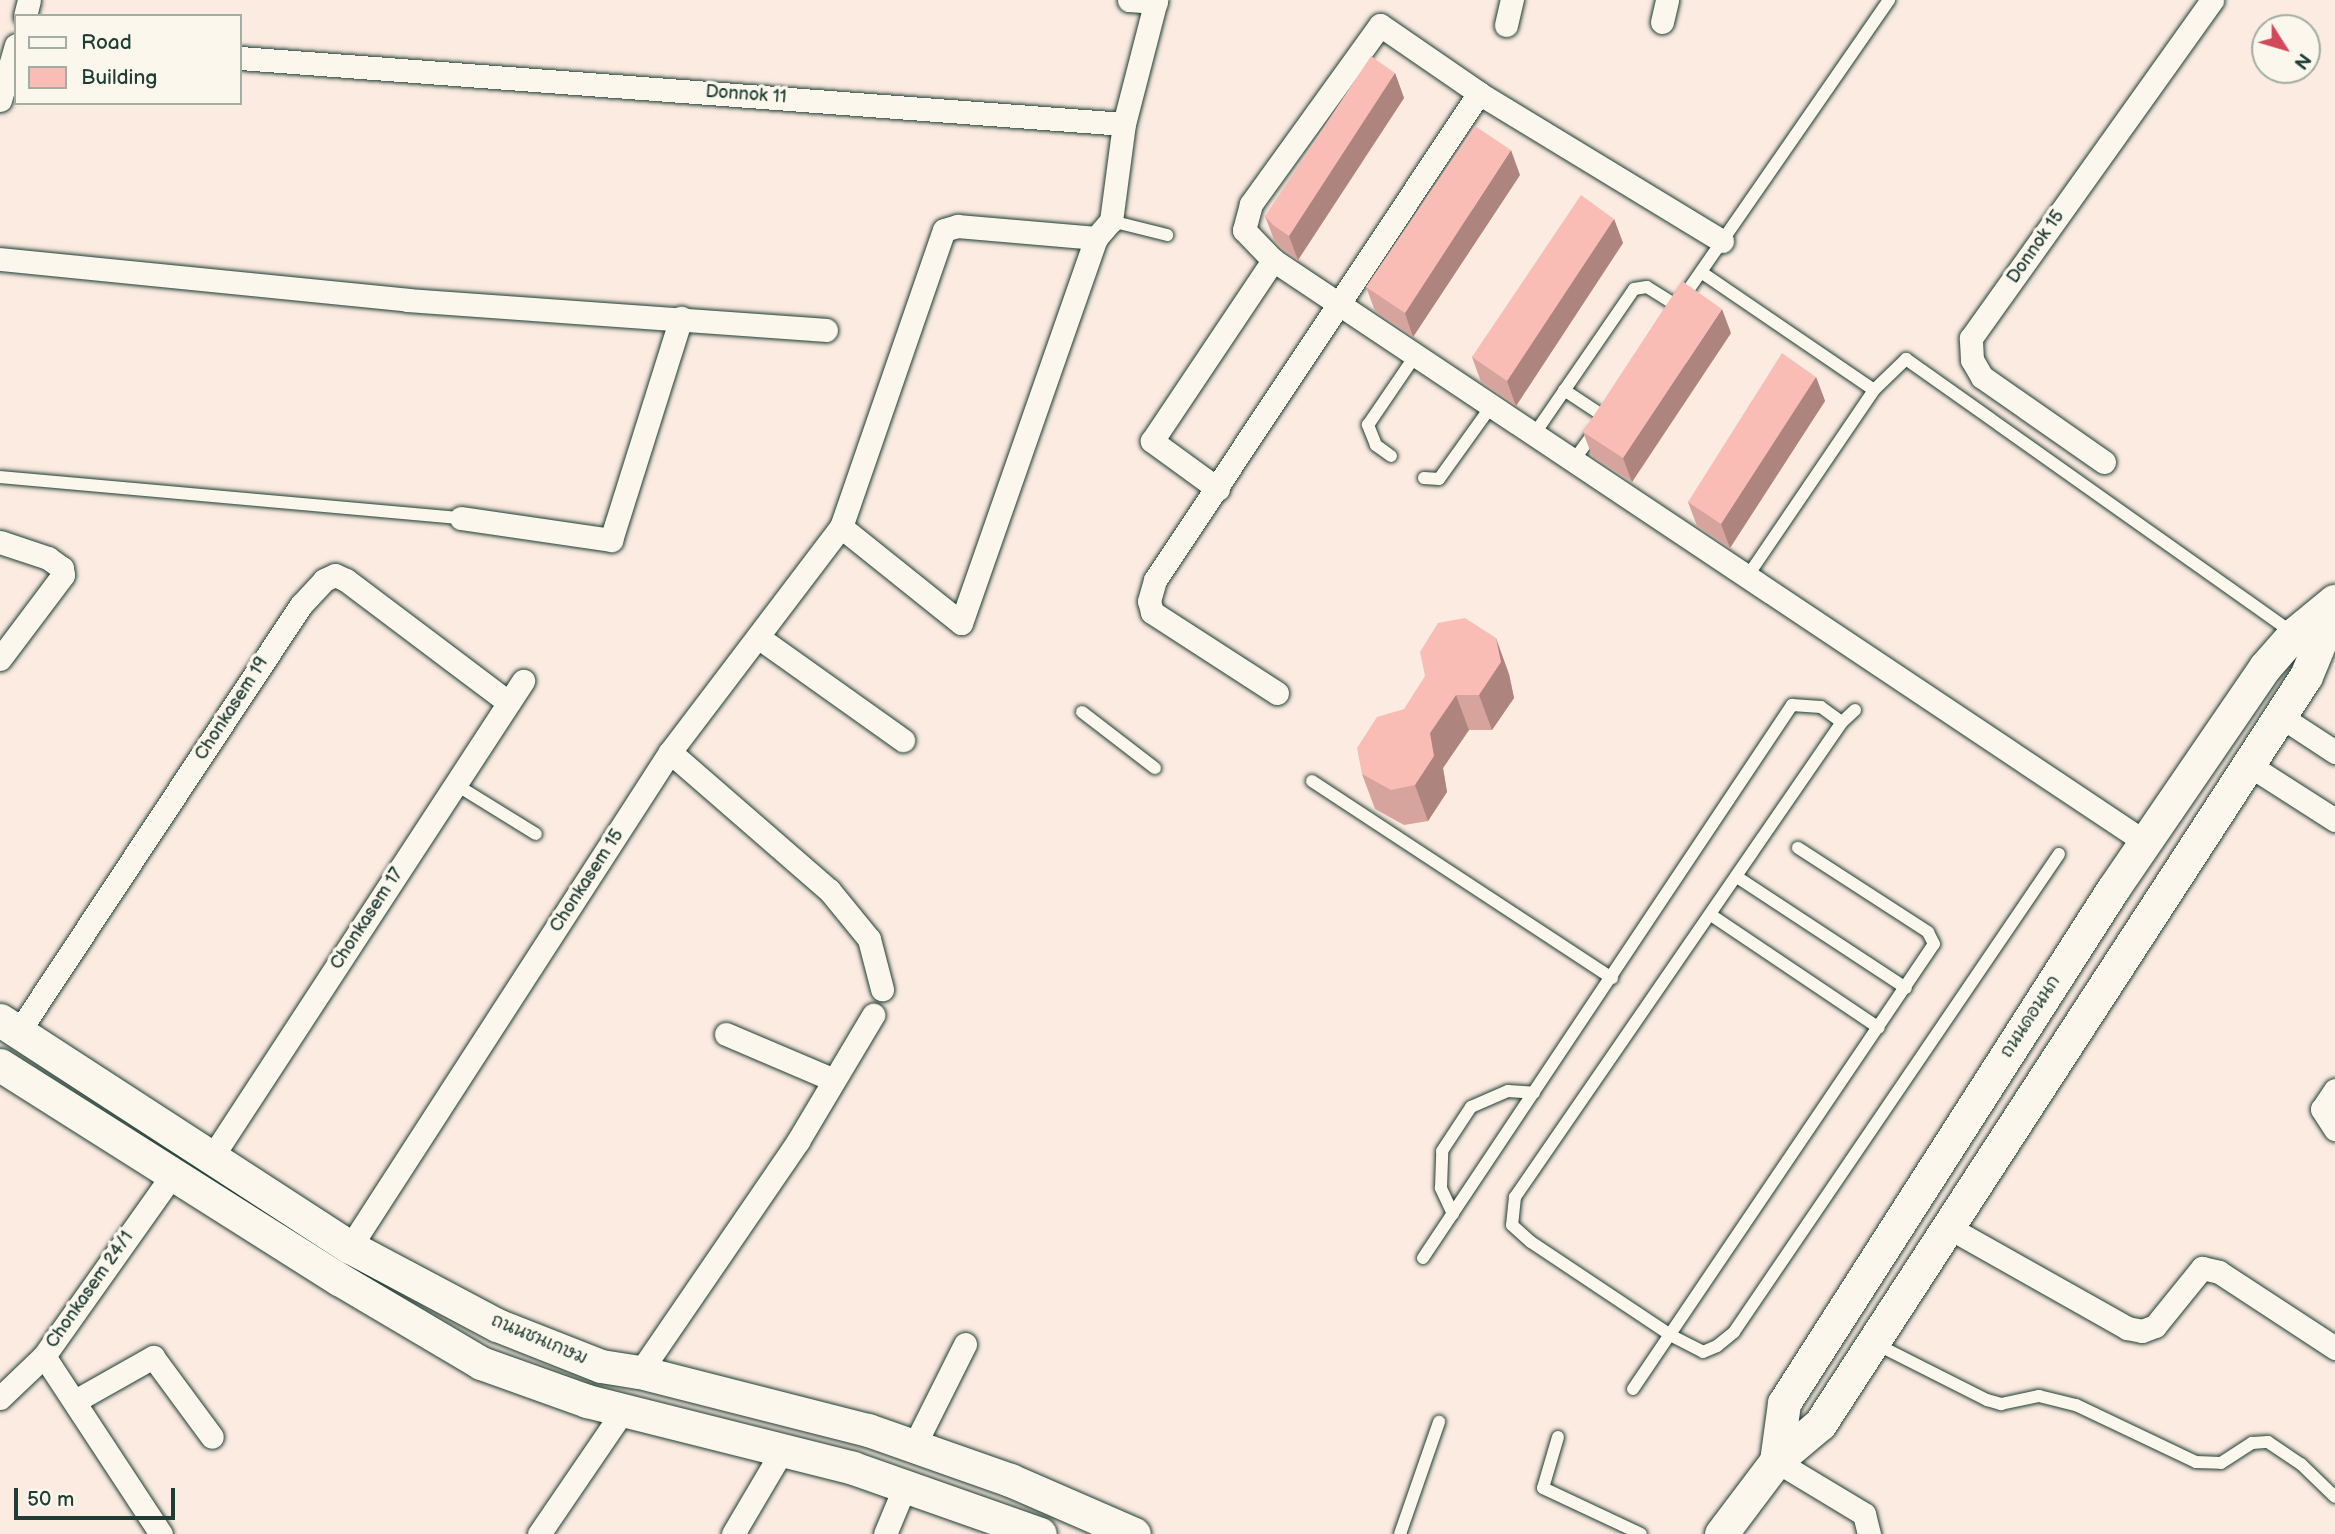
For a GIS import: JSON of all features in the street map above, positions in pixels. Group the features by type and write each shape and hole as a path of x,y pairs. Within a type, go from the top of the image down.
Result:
{"main road":[{"name":"ถนนดอนนก","path":"1776,1461 1784,1403 2145,842 2265,667 2294,634 2335,604"},
{"name":"ถนนดอนนก","path":"1721,1534 1776,1461 1820,1424 2306,676 2335,604"},
{"name":"ถนนชนเกษม","path":"10,1025 350,1247 497,1325 601,1366 640,1372 914,1446 1010,1480 1134,1534"},
{"path":"0,1065 172,1175 481,1363 587,1401 625,1408 783,1449 905,1486 1031,1532"}],"street":[{"path":"841,527 961,623 1096,239 1111,221 1124,124 1156,1 1129,0"},
{"path":"1506,25 1512,0"},
{"name":"Donnok 15","path":"2104,462 1982,377 1972,360 1971,338 2211,0"},
{"path":"1722,241 1479,93 1380,25 1251,204 1244,230 1273,260 1490,408 1749,574 2145,842"},
{"path":"0,100 5,68 14,49"},
{"name":"Donnok 11","path":"242,58 1124,124"},
{"path":"1277,693 1152,612 1149,601 1155,580 1479,93"},
{"name":"Chonkasem 15","path":"350,1247 670,752 841,527 944,230 957,226 1096,239"},
{"path":"0,259 408,300 826,330"},
{"path":"1218,489 1152,441 1273,260"},
{"path":"461,518 611,540 681,318"},
{"path":"0,542 48,558 62,568 63,575 0,659"},
{"name":"Chonkasem 19","path":"10,1025 301,605 324,580 335,575 346,580 508,702"},
{"path":"758,637 903,740"},
{"name":"Chonkasem 17","path":"212,1157 523,681"},
{"path":"2280,716 2335,752"},
{"path":"670,752 829,890 869,939 882,989"},
{"path":"2249,765 2335,820"},
{"path":"640,1372 834,1080 873,1015"},
{"path":"726,1034 834,1080"},
{"path":"2335,1090 2322,1109 2335,1129"},
{"name":"Chonkasem 24/1","path":"0,1398 44,1356 172,1175"},
{"path":"1948,1227 2127,1328 2142,1331 2155,1326 2202,1268 2219,1272 2335,1348"},
{"path":"914,1446 965,1344"},
{"path":"44,1356 161,1534"},
{"path":"75,1401 153,1357 212,1437"},
{"path":"539,1534 625,1408"},
{"path":"733,1534 783,1449"},
{"path":"1776,1461 1864,1514 1869,1534"},
{"path":"885,1534 905,1486"}],"lane":[{"path":"1533,436 1634,289 1647,287 1674,312 1889,0"},
{"path":"1111,221 1167,234"},
{"path":"1701,272 1874,390"},
{"path":"1391,456 1376,445 1368,425 1415,356"},
{"path":"1749,574 1874,390 1906,359 2294,634"},
{"path":"1564,390 1608,412 1574,460"},
{"path":"1424,478 1438,479 1490,408"},
{"path":"0,477 461,518"},
{"path":"1423,1258 1792,705 1821,707 1842,722"},
{"path":"1855,710 1842,722 1712,915 1515,1197 1512,1225 1672,1336 1703,1352 1734,1332 2059,854"},
{"path":"1082,712 1155,768"},
{"path":"1312,781 1612,978"},
{"path":"455,784 536,834"},
{"path":"1633,1389 1672,1336 1934,944 1928,932 1798,848"},
{"path":"1737,877 1906,988"},
{"path":"1712,915 1879,1028"},
{"path":"1453,1214 1441,1188 1442,1151 1471,1107 1508,1091 1534,1093"},
{"path":"1873,1342 1987,1400 2000,1404 2039,1396 2076,1405 2196,1462 2221,1463 2252,1443 2268,1442 2301,1464 2335,1497"},
{"path":"1400,1534 1439,1422"},
{"path":"1558,1437 1543,1488 1641,1534"}],"building":[{"path":"1371,56 1395,73 1289,236 1265,216"},
{"path":"1475,126 1511,150 1405,313 1366,287"},
{"path":"1581,195 1614,219 1507,381 1472,357"},
{"path":"1682,281 1722,309 1623,458 1583,432"},
{"path":"1782,353 1816,377 1721,524 1688,502"},
{"path":"1465,618 1496,638 1501,662 1479,695 1456,695 1430,733 1434,756 1415,785 1391,790 1362,774 1357,748 1377,717 1404,709 1425,676 1420,652 1438,623"}]}
